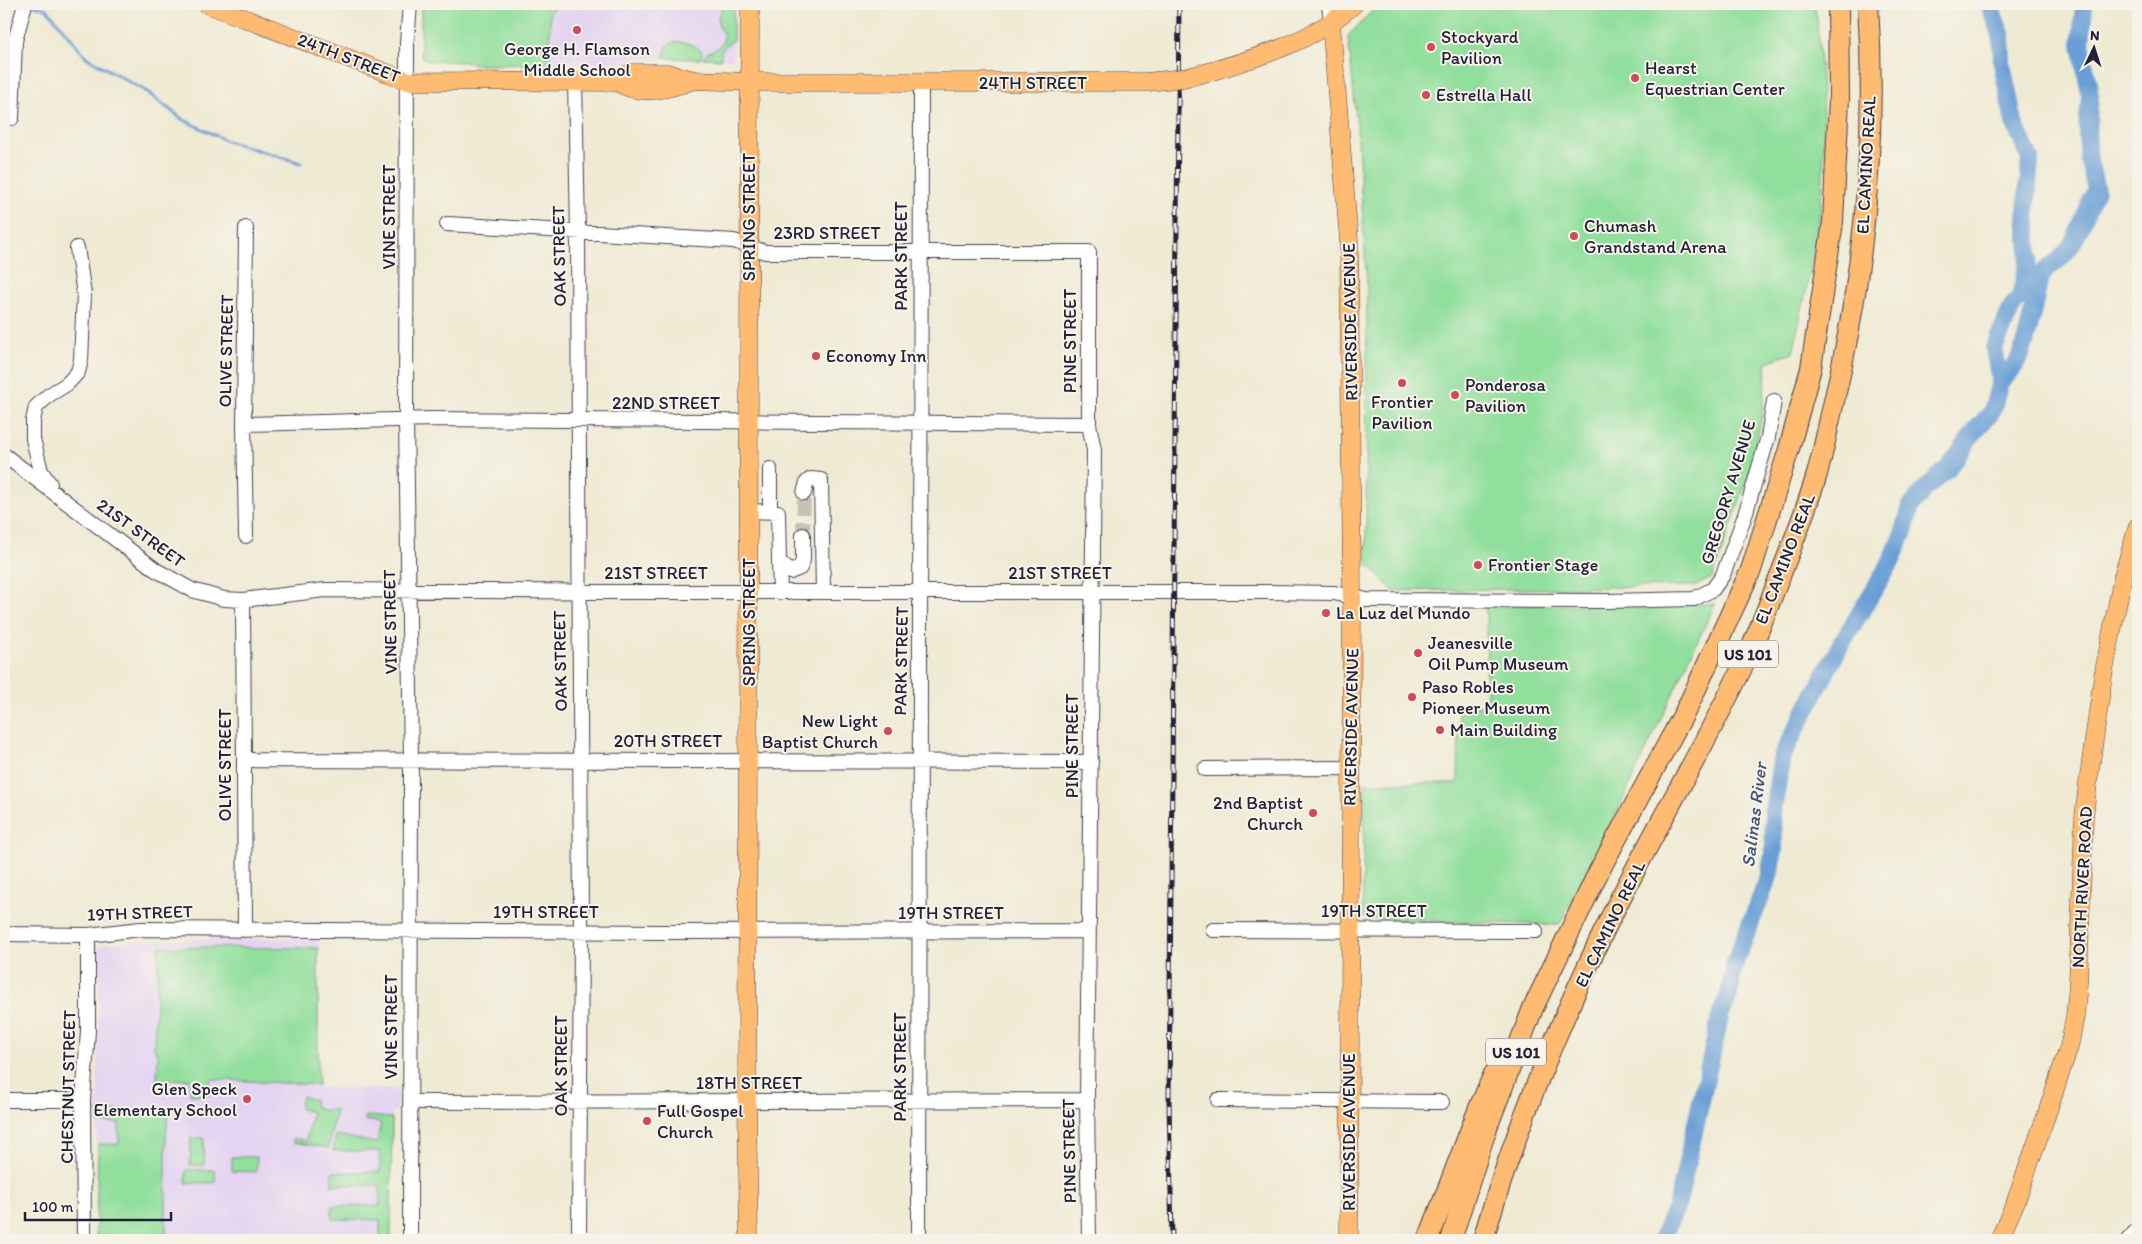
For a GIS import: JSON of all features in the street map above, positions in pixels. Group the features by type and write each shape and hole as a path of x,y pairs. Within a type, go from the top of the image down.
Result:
{"highway":[{"name":"EL CAMINO REAL","path":"1483,1240 1532,1096 1554,1039 1606,926 1751,650 1790,551 1816,476 1840,379 1862,247 1869,170 1869,4"},
{"name":"EL CAMINO REAL","path":"1451,1240 1486,1130 1517,1047 1560,951 1599,871 1687,708 1747,579 1789,449 1811,368 1833,222 1839,98 1838,6"},
{"path":"1428,1240 1479,1108 1528,997 1585,884 1599,871"}],"main road":[{"name":"24TH STREET","path":"208,4 408,81 617,82 629,89 667,90 694,80 921,83 1148,82 1183,78 1281,50 1331,24 1354,4"},
{"name":"SPRING STREET","path":"749,1240 747,1101 749,932 750,4"},
{"name":"RIVERSIDE AVENUE","path":"1331,24 1349,241 1352,596 1349,1240"},
{"name":"NORTH RIVER ROAD","path":"1999,1240 2016,1201 2048,1113 2068,1047 2074,1017 2078,984 2084,817 2092,754 2103,676 2123,576 2138,526"}],"street":[{"path":"12,118 16,41 25,4"},
{"name":"VINE STREET","path":"410,4 407,43 406,420 410,761 410,1240"},
{"name":"RIVERSIDE AVENUE","path":"1329,4 1331,24"},
{"name":"OAK STREET","path":"575,81 578,231 578,591 581,931 579,1240"},
{"name":"PARK STREET","path":"919,1240 918,761 921,83"},
{"name":"23RD STREET","path":"447,224 734,241 765,252 1089,252"},
{"name":"OLIVE STREET","path":"246,228 244,424 246,536"},
{"path":"56,493 41,471 34,439 33,422 36,407 48,395 67,384 78,372 81,360 84,294 77,248"},
{"name":"PINE STREET","path":"1089,252 1089,424 1094,450 1088,931 1087,1100 1089,1240"},
{"name":"GREGORY AVENUE","path":"1352,596 1368,600 1608,601 1694,599 1713,589 1723,575 1765,446 1774,401"},
{"name":"22ND STREET","path":"244,424 406,420 1089,424"},
{"name":"21ST STREET","path":"4,455 156,570 174,581 208,595 243,600 325,590 1276,592 1334,593 1352,596"},
{"path":"770,470 770,511"},
{"path":"804,493 807,482 811,479 821,480 823,592"},
{"path":"749,511 778,512 780,592"},
{"path":"779,561 790,572 800,568 803,560 803,535"},
{"name":"OLIVE STREET","path":"243,600 245,930"},
{"name":"20TH STREET","path":"244,760 1091,762"},
{"path":"1205,769 1351,768"},
{"name":"19TH STREET","path":"4,934 88,935 141,929 749,932 1088,931"},
{"name":"19TH STREET","path":"1213,930 1536,930"},
{"name":"CHESTNUT STREET","path":"84,1240 83,1100 88,1030 88,935"},
{"path":"4,1100 83,1100"},
{"name":"18TH STREET","path":"410,1102 1087,1100"},
{"path":"1218,1100 1442,1102"},
{"path":"2128,1240 2138,1229"}],"shaded area":[{"name":"George H. Flamson Middle School","path":"421,4 735,4 733,59 632,58 626,63 548,63 543,65 479,65 468,62 428,61 421,56"},
{"name":"Glen Speck Elementary School","path":"319,939 318,1085 320,1088 397,1089 397,1111 392,1112 391,1240 96,1240 99,947 104,944 140,940"}],"green space":[{"path":"421,4 556,4 550,13 550,56 547,64 479,65 468,62 428,61 421,56"},
{"path":"724,4 734,4 733,40 721,50 721,59 703,58 707,53 719,47 723,41 724,36 718,19"},
{"path":"1379,4 1814,4 1817,18 1824,139 1822,188 1815,248 1793,353 1767,362 1762,415 1749,475 1712,578 1696,586 1393,591 1366,562 1367,286 1357,127 1348,36"},
{"path":"674,42 686,43 696,47 703,52 700,59 664,58 665,50"},
{"path":"1715,604 1606,835 1559,925 1371,919 1362,917 1365,783 1458,783 1459,705 1487,705 1486,606"},
{"path":"159,947 318,948 318,1085 210,1079 210,1095 190,1095 190,1079 157,1080 158,1056 154,1047"},
{"path":"302,1096 314,1100 315,1107 320,1108 320,1110 336,1110 328,1148 293,1142 294,1138 306,1141 312,1112 300,1109"},
{"path":"98,1110 169,1111 166,1133 166,1240 96,1240 98,1144 119,1144 119,1123 98,1123"},
{"path":"366,1116 392,1118 391,1240 380,1240 380,1220 332,1219 332,1206 380,1206 380,1185 332,1185 332,1172 380,1172 380,1151 333,1151 336,1135 377,1143 381,1123 365,1120"},
{"path":"191,1138 204,1138 204,1165 190,1165"},
{"path":"232,1157 257,1157 256,1172 232,1171"},
{"path":"186,1170 215,1170 215,1183 186,1183"}],"water":[{"path":"1681,1207 1682,1214 1669,1240 1652,1240 1673,1209"}],"waterway":[{"path":"31,4 47,9 86,57 147,92 182,119 227,141 301,163"},
{"name":"Salinas River","path":"1661,1240 1676,1208 1680,1194 1721,1013 1729,995 1734,965 1769,876 1774,849 1773,811 1782,756 1841,644 1891,562 1904,531 1911,506 1926,488 1948,468 1979,426 1992,412 2000,381 1994,348 2013,305 2020,298 2029,258 2026,211 2030,159 2014,123 2002,64 2001,34 1989,4"},
{"name":"Salinas River","path":"2000,381 2018,361 2028,335 2041,276 2061,258 2073,242 2096,190 2089,161 2087,132 2090,95 2081,44 2084,4"}],"tunnel":[{"path":"803,535 804,493"}],"railway":[{"path":"1172,1240 1169,1102 1179,4"}],"place":[{"name":"George H. Flamson Middle School","path":"577,30"},
{"name":"Stockyard Pavilion","path":"1431,47"},
{"name":"Hearst Equestrian Center","path":"1635,78"},
{"name":"Estrella Hall","path":"1426,95"},
{"name":"Chumash Grandstand Arena","path":"1574,236"},
{"name":"Economy Inn","path":"816,356"},
{"name":"Frontier Pavilion","path":"1402,383"},
{"name":"Ponderosa Pavilion","path":"1455,395"},
{"name":"Frontier Stage","path":"1478,565"},
{"name":"La Luz del Mundo","path":"1326,613"},
{"name":"Jeanesville Oil Pump Museum","path":"1418,653"},
{"name":"Paso Robles Pioneer Museum","path":"1412,697"},
{"name":"Main Building","path":"1440,730"},
{"name":"New Light Baptist Church","path":"888,731"},
{"name":"2nd Baptist Church","path":"1313,813"},
{"name":"Glen Speck Elementary School","path":"247,1099"},
{"name":"Full Gospel Church","path":"647,1121"}]}
